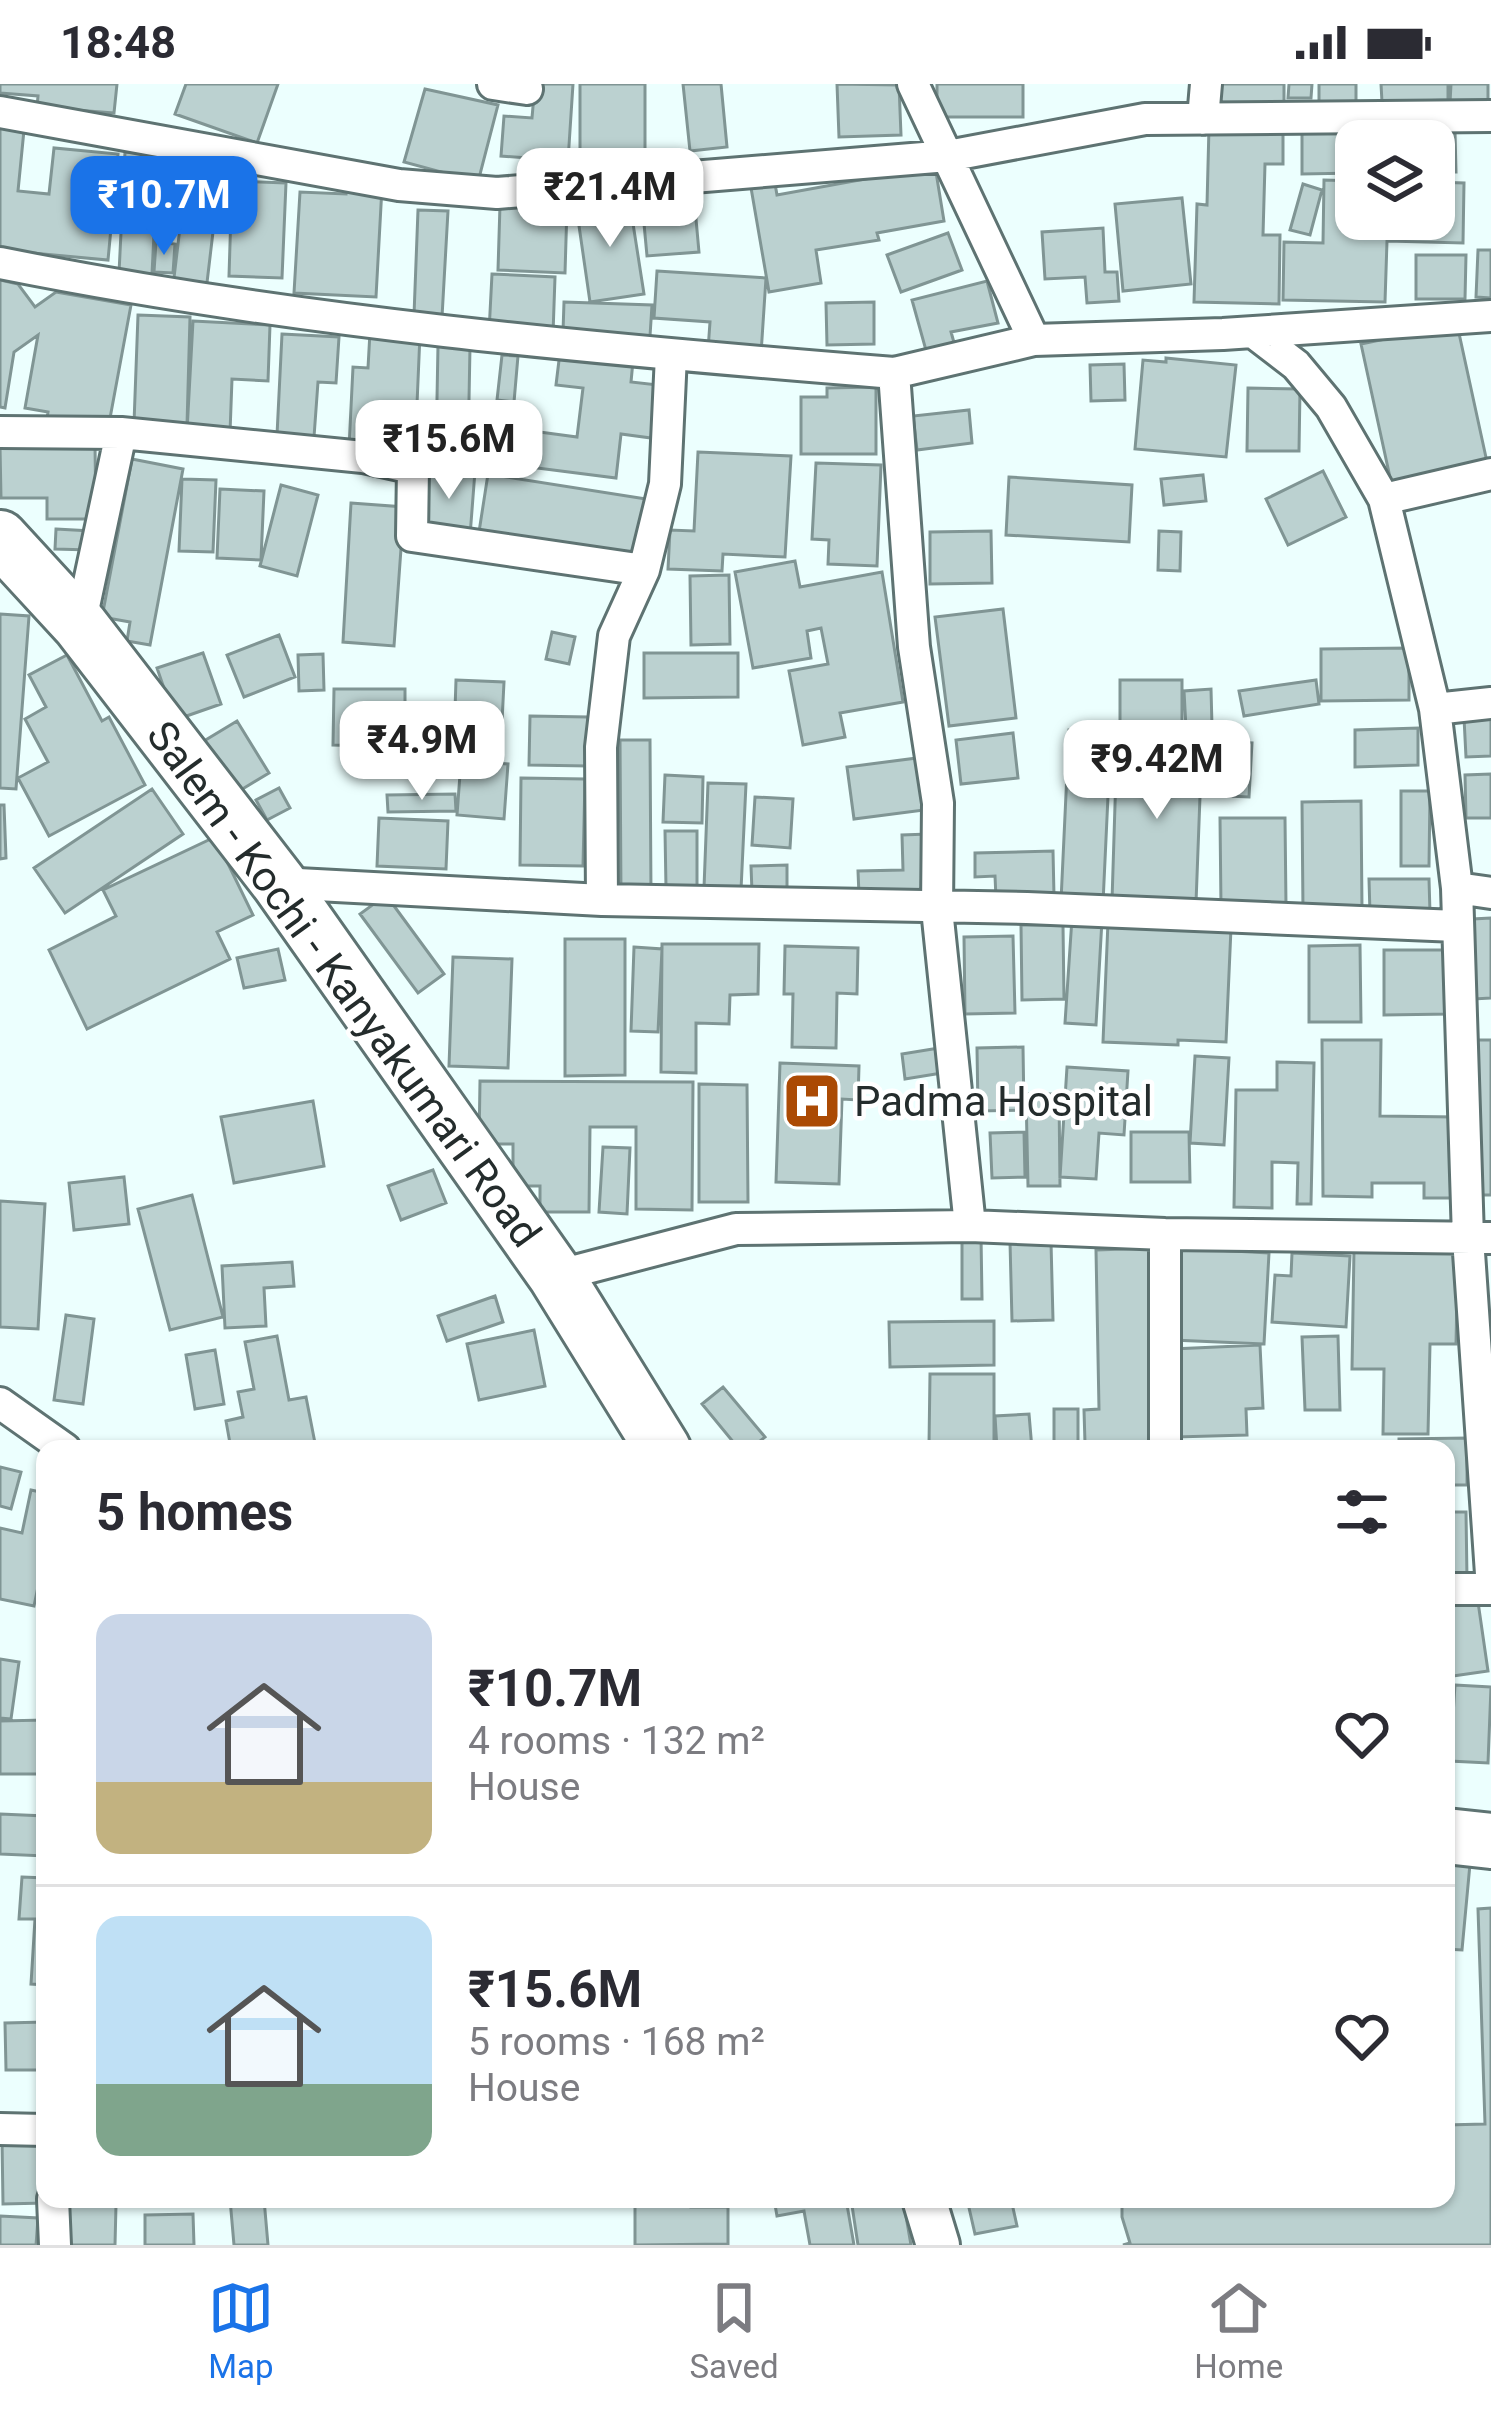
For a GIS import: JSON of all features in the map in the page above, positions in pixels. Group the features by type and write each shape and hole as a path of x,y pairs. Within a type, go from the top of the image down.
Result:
{"highway":[{"name":"Salem - Kochi - Kanyakumari Road","path":"0,538 80,625 279,883 556,1276 656,1440"},
{"path":"1455,1837 1491,1841"}],"main road":[{"path":"927,2208 938,2245"}],"street":[{"path":"493,84 527,89"},
{"path":"913,84 1034,340"},
{"path":"1204,119 1206,84"},
{"path":"0,112 399,184 497,194 948,156 1145,119 1491,116"},
{"path":"0,263 148,292 671,356 894,373 1034,340 1491,316"},
{"path":"1253,332 1296,365 1331,406 1384,499 1435,709 1457,888 1480,1238 1491,1574"},
{"path":"602,900 601,746 614,636 644,570 665,484 671,356"},
{"path":"894,373 914,647 938,803 937,909 970,1226"},
{"path":"0,432 121,433 363,457 413,469 412,536 644,570"},
{"path":"80,625 121,433"},
{"path":"1384,499 1491,474"},
{"path":"1435,709 1491,703"},
{"path":"279,883 602,900 1027,908 1456,926"},
{"path":"1457,888 1491,893"},
{"path":"556,1276 736,1229 970,1226 1480,1238"},
{"path":"1165,1234 1165,1440"},
{"path":"0,1403 52,1440"},
{"path":"1455,1589 1491,1589"},
{"path":"0,2129 36,2130"},
{"path":"53,2208 55,2245"}],"building":[{"path":"0,84 117,84 114,113 37,107 38,96 0,93"},
{"path":"186,84 278,84 257,143 175,114"},
{"path":"535,84 573,84 568,161 501,156 504,116 532,118"},
{"path":"580,84 645,84 645,157 580,157"},
{"path":"683,84 721,84 727,147 690,151"},
{"path":"837,84 899,85 901,135 839,137"},
{"path":"937,84 1023,84 1023,117 937,117"},
{"path":"1214,84 1284,84 1284,104 1214,104"},
{"path":"1289,84 1312,84 1311,98 1288,98"},
{"path":"1319,84 1356,84 1356,105 1319,106"},
{"path":"1381,84 1448,84 1448,100 1382,102"},
{"path":"1451,84 1488,84 1488,104 1450,103"},
{"path":"425,89 498,105 478,182 404,162"},
{"path":"1302,124 1335,124 1335,173 1302,174"},
{"path":"1209,127 1283,129 1283,164 1265,164 1263,235 1280,235 1279,304 1194,302 1197,204 1207,205"},
{"path":"0,128 24,130 18,191 49,194 54,148 118,154 108,260 0,250"},
{"path":"125,152 158,154 152,274 119,273"},
{"path":"934,160 944,221 877,233 879,240 816,250 821,283 769,292 750,182 774,178 777,195 909,171"},
{"path":"187,169 220,173 206,291 173,286"},
{"path":"1324,180 1335,180 1335,240 1455,240 1455,183 1464,183 1463,243 1387,241 1385,302 1283,300 1284,242 1323,243"},
{"path":"232,181 286,183 282,278 229,276"},
{"path":"346,184 382,187 376,297 294,293 300,192 346,194"},
{"path":"1303,184 1322,190 1310,235 1290,230"},
{"path":"629,198 644,294 590,302 576,205"},
{"path":"1182,198 1191,284 1123,291 1115,204"},
{"path":"500,205 567,207 565,273 498,270"},
{"path":"695,208 699,252 647,256 643,213"},
{"path":"418,210 448,211 442,317 414,315"},
{"path":"1103,228 1105,272 1117,272 1119,301 1087,303 1085,277 1045,279 1042,232"},
{"path":"948,233 962,270 901,292 887,255"},
{"path":"156,242 175,244 173,273 154,272"},
{"path":"1478,250 1491,250 1491,298 1476,297"},
{"path":"1416,255 1466,255 1465,299 1416,299"},
{"path":"657,271 766,278 761,354 708,350 710,322 654,318"},
{"path":"492,274 555,277 553,334 489,332"},
{"path":"0,280 18,284 35,307 56,292 131,305 108,429 47,418 48,412 25,408 38,335 14,352 5,408 0,407"},
{"path":"987,281 998,323 951,332 955,346 927,354 912,300"},
{"path":"564,302 652,305 650,336 563,332"},
{"path":"874,302 874,344 827,345 826,303"},
{"path":"138,315 190,317 187,425 134,423"},
{"path":"193,321 270,325 268,381 232,379 230,433 187,431"},
{"path":"1457,324 1487,462 1391,482 1361,344"},
{"path":"370,332 420,334 415,451 349,448 353,367 368,368"},
{"path":"282,334 339,337 336,383 318,382 314,437 277,435"},
{"path":"438,345 470,347 468,453 436,452"},
{"path":"560,352 633,361 631,382 658,385 651,438 621,434 616,478 483,461 488,425 577,437 583,388 556,385"},
{"path":"502,355 518,356 514,402 497,400"},
{"path":"1166,358 1236,365 1226,457 1135,449 1143,360 1166,362"},
{"path":"1124,364 1125,400 1091,401 1090,365"},
{"path":"876,387 876,454 801,454 801,397 827,397 827,388"},
{"path":"1248,388 1300,389 1299,451 1247,451"},
{"path":"969,410 972,443 917,450 913,416"},
{"path":"95,445 96,519 47,519 47,498 1,498 0,447"},
{"path":"698,452 791,456 785,557 723,554 722,571 668,569 670,530 694,531"},
{"path":"132,459 183,469 150,645 127,641 130,622 102,617"},
{"path":"816,463 881,465 877,566 828,564 829,540 812,539"},
{"path":"427,468 475,471 470,536 422,532"},
{"path":"1323,471 1346,517 1288,545 1266,499"},
{"path":"488,474 646,499 636,557 479,532"},
{"path":"1203,475 1206,501 1164,505 1161,479"},
{"path":"1009,477 1132,485 1129,542 1006,535"},
{"path":"182,479 216,480 213,552 179,551"},
{"path":"281,485 318,495 297,576 260,566"},
{"path":"220,489 264,491 261,560 217,558"},
{"path":"351,503 404,507 394,646 343,642"},
{"path":"56,529 91,531 90,550 55,549"},
{"path":"991,531 992,583 930,584 930,532"},
{"path":"1159,531 1181,532 1180,571 1158,570"},
{"path":"795,561 800,587 882,572 903,702 840,713 845,737 803,745 789,671 828,664 821,628 807,631 811,658 753,668 735,572"},
{"path":"729,575 730,644 691,645 690,576"},
{"path":"1003,609 1016,718 949,726 935,617"},
{"path":"0,614 29,616 16,789 0,788"},
{"path":"552,632 575,637 569,664 546,659"},
{"path":"279,635 295,677 244,697 227,655"},
{"path":"1409,648 1409,700 1321,701 1321,649"},
{"path":"203,653 221,704 175,720 157,668"},
{"path":"644,653 738,653 738,697 644,698"},
{"path":"323,654 324,690 299,691 298,655"},
{"path":"67,655 102,721 109,717 145,785 49,836 18,778 48,762 25,719 46,707 29,675"},
{"path":"456,680 504,682 501,742 454,740"},
{"path":"1120,680 1182,680 1182,731 1120,731"},
{"path":"1316,680 1319,704 1244,716 1239,691"},
{"path":"334,689 405,689 405,747 333,745"},
{"path":"1211,689 1212,726 1186,728 1184,691"},
{"path":"530,716 588,717 588,766 529,765"},
{"path":"1491,717 1491,756 1466,757 1464,718"},
{"path":"237,721 269,773 231,796 199,744"},
{"path":"1418,728 1418,765 1355,767 1355,730"},
{"path":"1069,730 1111,732 1103,903 1061,901"},
{"path":"1013,733 1018,778 961,784 956,740"},
{"path":"620,740 650,740 651,894 621,894"},
{"path":"1117,741 1202,743 1196,903 1112,901"},
{"path":"1206,741 1252,743 1249,797 1204,795"},
{"path":"917,758 924,810 854,819 847,767"},
{"path":"461,761 508,764 504,819 457,815"},
{"path":"1491,774 1491,818 1466,818 1465,775"},
{"path":"665,775 703,777 702,823 663,822"},
{"path":"521,778 585,779 583,866 520,865"},
{"path":"708,783 746,784 741,890 704,888"},
{"path":"279,788 290,808 267,820 256,800"},
{"path":"152,789 183,834 65,913 34,868"},
{"path":"1401,791 1430,791 1429,866 1401,866"},
{"path":"455,794 456,811 388,812 387,795"},
{"path":"755,797 793,799 790,848 752,845"},
{"path":"1361,801 1362,910 1303,911 1302,802"},
{"path":"0,805 4,805 6,858 0,859"},
{"path":"379,818 448,821 446,869 377,866"},
{"path":"1220,818 1285,818 1286,906 1221,907"},
{"path":"665,831 697,831 697,888 666,888"},
{"path":"928,834 929,894 859,895 858,871 903,870 902,835"},
{"path":"215,837 253,915 217,932 230,959 87,1029 49,950 116,916 103,890"},
{"path":"1053,851 1054,896 996,898 995,876 975,877 975,853"},
{"path":"787,865 787,890 752,892 751,866"},
{"path":"1369,879 1429,879 1430,913 1370,914"},
{"path":"386,895 444,974 418,993 360,914"},
{"path":"1072,918 1102,920 1096,1025 1065,1023"},
{"path":"1491,918 1491,998 1474,999 1473,919"},
{"path":"1108,922 1231,928 1226,1042 1103,1042"},
{"path":"1021,925 1063,925 1064,999 1022,1000"},
{"path":"1013,936 1015,1013 965,1014 964,937"},
{"path":"565,939 625,939 625,1075 565,1076"},
{"path":"662,944 759,944 758,994 730,995 729,1024 696,1023 696,1073 661,1072"},
{"path":"1360,945 1361,1022 1309,1022 1309,946"},
{"path":"785,946 858,948 857,994 837,993 836,1048 792,1047 793,994 784,994"},
{"path":"634,947 662,949 658,1032 631,1031"},
{"path":"278,949 285,980 244,988 237,958"},
{"path":"1384,950 1450,950 1450,1014 1384,1015"},
{"path":"453,957 512,959 508,1068 449,1066"},
{"path":"1322,1040 1381,1040 1380,1116 1456,1117 1464,1198 1424,1198 1424,1183 1372,1183 1372,1197 1323,1196"},
{"path":"1471,1040 1491,1040 1491,1195 1473,1195"},
{"path":"945,1047 948,1072 905,1079 902,1054"},
{"path":"1023,1047 1024,1110 978,1111 977,1048"},
{"path":"1195,1056 1229,1058 1224,1145 1190,1143"},
{"path":"1277,1062 1314,1063 1311,1204 1297,1204 1298,1163 1272,1162 1272,1208 1234,1207 1236,1090 1277,1090"},
{"path":"780,1063 859,1066 858,1100 842,1099 839,1184 776,1182"},
{"path":"1067,1067 1128,1071 1124,1135 1099,1133 1096,1179 1060,1177"},
{"path":"480,1081 693,1082 692,1210 636,1209 636,1127 590,1127 589,1212 540,1212 540,1186 513,1186 513,1144 479,1144"},
{"path":"699,1084 747,1085 748,1202 699,1202"},
{"path":"1026,1094 1059,1094 1060,1186 1028,1186"},
{"path":"313,1101 324,1166 234,1183 221,1117"},
{"path":"1024,1132 1025,1177 992,1178 990,1133"},
{"path":"1131,1132 1189,1132 1190,1182 1131,1182"},
{"path":"603,1147 630,1148 627,1214 599,1212"},
{"path":"433,1170 446,1203 401,1220 388,1186"},
{"path":"124,1177 129,1224 74,1230 69,1183"},
{"path":"192,1195 223,1317 170,1330 138,1209"},
{"path":"0,1201 45,1204 38,1329 0,1327"},
{"path":"962,1236 981,1236 982,1299 962,1299"},
{"path":"1010,1242 1051,1242 1053,1320 1012,1321"},
{"path":"1154,1248 1157,1440 1085,1440 1084,1410 1099,1409 1096,1250"},
{"path":"1178,1248 1269,1253 1264,1344 1173,1340"},
{"path":"1354,1249 1458,1251 1456,1344 1430,1344 1428,1434 1383,1434 1384,1369 1352,1369"},
{"path":"1292,1253 1350,1256 1346,1327 1272,1322 1275,1275 1291,1276"},
{"path":"292,1262 294,1286 264,1288 266,1326 225,1328 222,1266"},
{"path":"495,1296 503,1322 447,1341 438,1316"},
{"path":"66,1315 94,1319 83,1404 54,1400"},
{"path":"994,1321 994,1365 890,1367 889,1322"},
{"path":"534,1330 545,1386 479,1400 467,1344"},
{"path":"277,1336 289,1400 306,1397 314,1440 229,1440 226,1421 243,1417 238,1392 254,1389 245,1342"},
{"path":"1338,1336 1340,1410 1305,1410 1302,1337"},
{"path":"1260,1345 1263,1408 1246,1409 1247,1435 1176,1437 1173,1349"},
{"path":"215,1350 224,1404 195,1409 186,1355"},
{"path":"930,1374 994,1374 994,1440 929,1440"},
{"path":"723,1387 765,1437 732,1440 702,1404"},
{"path":"1054,1409 1078,1409 1078,1440 1054,1440"},
{"path":"1029,1414 1031,1440 996,1440 995,1416"},
{"path":"1467,1438 1467,1485 1455,1485 1455,1440 1399,1439"},
{"path":"0,1467 21,1472 11,1509 0,1506"},
{"path":"31,1490 36,1491 34,1606 0,1599 0,1528 22,1533"},
{"path":"1455,1512 1466,1512 1467,1579 1455,1580"},
{"path":"1477,1595 1488,1671 1455,1676 1455,1598"},
{"path":"0,1659 19,1662 11,1719 0,1718"},
{"path":"1455,1685 1491,1687 1488,1763 1455,1761"},
{"path":"36,1720 36,1774 0,1774 0,1721"},
{"path":"0,1814 36,1816 36,1856 0,1854"},
{"path":"1455,1863 1470,1864 1462,1950 1455,1950"},
{"path":"22,1877 36,1878 36,1984 31,1984 35,1919 19,1919"},
{"path":"1491,1908 1491,2245 1123,2245 1130,2243 1122,2208 1455,2208 1455,2125 1485,2124 1478,1909"},
{"path":"36,2022 36,2070 6,2070 5,2023"},
{"path":"2,2139 36,2139 36,2203 3,2204"},
{"path":"59,2208 116,2208 115,2245 58,2245"},
{"path":"231,2208 265,2208 268,2245 234,2245"},
{"path":"635,2208 728,2208 728,2244 635,2245"},
{"path":"776,2208 848,2208 854,2245 810,2245 804,2211 777,2216"},
{"path":"852,2208 905,2208 911,2245 858,2245"},
{"path":"969,2208 1013,2208 1017,2226 975,2234"},
{"path":"193,2214 194,2245 145,2245 145,2215"},
{"path":"0,2216 38,2218 36,2245 0,2245"}],"place":[{"name":"Padma Hospital","path":"812,1101"}]}
